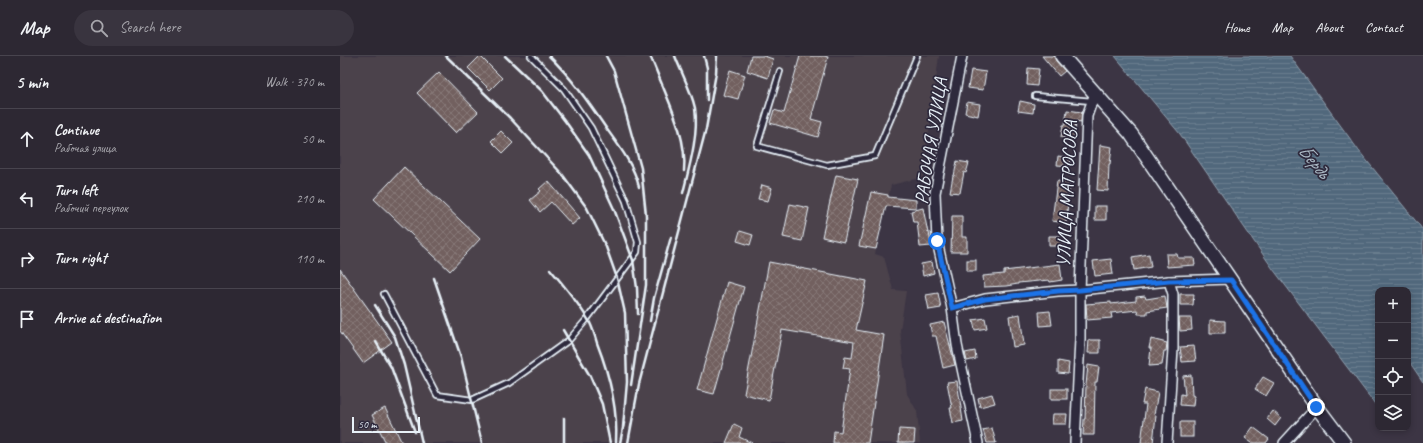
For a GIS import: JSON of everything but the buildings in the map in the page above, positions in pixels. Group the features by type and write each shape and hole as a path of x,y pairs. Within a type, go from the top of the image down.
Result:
{"street":[{"name":"РАБОЧАЯ УЛИЦА","path":"962,56 935,193 937,241 952,308 957,345 978,443"},
{"path":"1062,56 1094,97 1131,134 1316,407 1344,443"},
{"name":"УЛИЦА МАТРОСОВА","path":"1075,443 1087,116 1094,97"},
{"path":"952,308 985,299 1058,291 1169,281 1231,280"},
{"path":"1167,443 1173,349 1173,294 1169,281"},
{"path":"1284,443 1316,407"}],"lane":[{"path":"384,294 436,394 472,400 509,383 569,340 587,319 637,252 638,242 626,201 591,128 564,89 530,56"},
{"path":"780,71 757,146 827,165 875,156 917,56"},
{"path":"1034,96 1094,97"}],"shaded area":[{"path":"340,56 939,56 923,177 891,185 875,254 884,257 893,290 906,291 900,330 907,394 917,411 920,443 340,443"}],"water":[{"name":"Бердь","path":"1115,56 1290,56 1359,151 1423,230 1423,382 1411,364 1411,287 1375,287 1375,404 1273,269 1180,134"}],"railway":[{"path":"446,56 510,118 562,174 587,208 606,247 617,278 625,313 627,382 623,427"},
{"path":"505,56 542,91 589,155 614,209 633,260 637,288 638,314"},
{"path":"549,56 579,90 621,149 634,171 639,187"},
{"path":"606,56 614,71 641,168 646,215 646,285 631,385"},
{"path":"650,56 678,125 683,148 684,171"},
{"path":"675,56 691,95 696,118 695,140 683,193"},
{"path":"704,56 707,68 707,100"},
{"path":"628,443 639,384 706,129 716,73 717,56"},
{"path":"650,321 654,298 671,237"},
{"path":"550,269 586,316 592,328 612,392 616,417 616,442"},
{"path":"434,278 461,357 482,443"},
{"path":"375,305 395,337 404,365 422,443"},
{"path":"563,330 590,376 602,404 610,443"},
{"path":"376,342 391,367 415,432"},
{"path":"564,418 564,443"},
{"path":"620,443 624,423"}],"route":[{"path":"937,241 952,308 985,299 1058,291 1169,281 1231,280 1316,407"}]}
